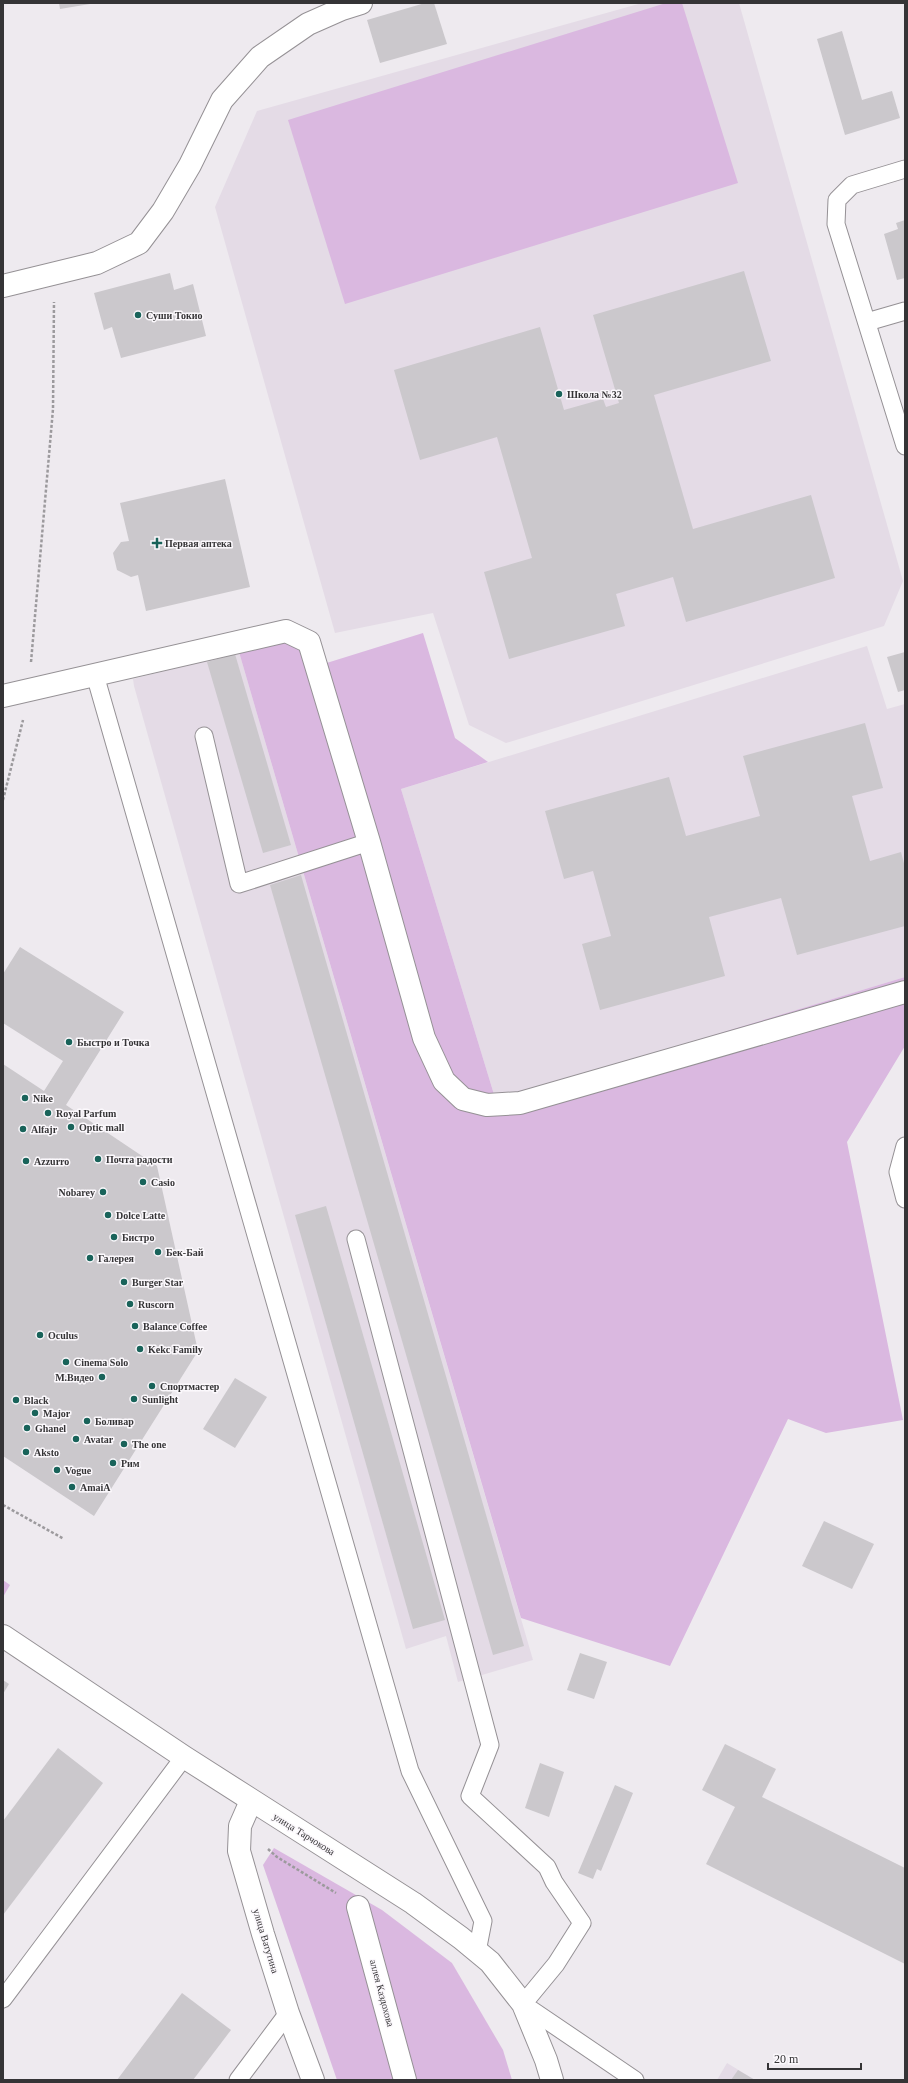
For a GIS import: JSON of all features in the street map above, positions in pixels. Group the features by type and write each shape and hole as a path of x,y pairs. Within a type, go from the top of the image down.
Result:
{"street":[{"path":"3,286 97,263 139,243 163,211 190,165 222,100 260,57 308,24 342,9 361,3"},
{"path":"3,696 286,631 309,642 370,842 424,1038 444,1081 463,1099 487,1105 520,1103 905,992"},
{"name":"улица Тарчокова","path":"3,1636 251,1801 413,1903 478,1952 490,1962 523,2004 546,2060 552,2080"},
{"name":"улица Ватутина","path":"251,1801 240,1826 239,1851 288,2013 313,2080"},
{"name":"аллея Каздохова","path":"358,1907 405,2080"}],"lane":[{"path":"905,169 852,185 837,200 836,224 905,446"},
{"path":"867,322 905,311"},
{"path":"95,675 410,1771 483,1921 478,1952"},
{"path":"204,736 239,884 370,842"},
{"path":"905,1146 898,1172 905,1198"},
{"path":"356,1239 490,1745 470,1796 547,1867 554,1882 582,1923 556,1964 523,2004 635,2080"},
{"path":"3,1998 184,1757"},
{"path":"238,2080 288,2013"}],"path":[{"path":"3,800 23,721 28,691 53,409 54,273"},
{"path":"3,1505 64,1539"}],"shaded area":[{"name":"Школа №32","path":"642,3 739,3 903,581 884,626 506,743 469,725 433,613 335,633 215,207 257,111"},
{"path":"666,3 682,3 738,183 345,304 288,120"},
{"path":"286,631 317,666 423,633 455,738 488,762 401,789 496,1101 905,977 905,1046 847,1142 903,1420 826,1433 788,1419 670,1666 521,1618 239,652"},
{"path":"867,646 887,709 905,704 905,977 496,1101 401,789"},
{"path":"239,652 533,1660 458,1682 446,1636 406,1649 134,686 133,679"},
{"path":"3,1580 10,1585 3,1597"},
{"path":"274,1848 382,1910 452,1963 503,2050 512,2080 337,2080 263,1865"},
{"path":"727,2063 755,2080 717,2080"}],"building":[{"path":"59,3 90,3 90,4 60,9"},
{"path":"425,3 434,3 447,44 380,63 367,20"},
{"path":"842,31 862,100 892,91 900,118 845,135 817,39"},
{"path":"905,220 905,278 897,280 884,234 898,229 896,223"},
{"path":"744,271 771,361 654,395 693,529 811,495 835,578 686,622 673,577 616,594 625,626 509,659 484,572 532,558 497,437 420,460 394,370 540,327 564,410 603,399 606,407 619,403 593,315"},
{"path":"170,273 174,290 193,284 206,336 121,358 112,327 104,330 94,293"},
{"path":"225,479 250,587 146,611 138,575 131,577 117,570 113,553 121,542 129,541 120,503"},
{"path":"905,652 905,690 898,692 887,657"},
{"path":"235,654 291,845 263,853 207,662"},
{"path":"865,723 883,788 852,796 870,861 901,852 905,867 905,926 797,955 781,898 709,917 725,976 600,1010 582,944 611,936 593,871 564,879 545,811 669,777 686,836 760,816 743,756"},
{"path":"301,875 524,1646 493,1655 270,885"},
{"name":"Галерея","path":"20,947 124,1012 66,1105 157,1166 198,1351 94,1516 3,1456 3,1064 44,1091 63,1061 3,1023 3,974"},
{"path":"326,1206 445,1620 413,1629 295,1215"},
{"path":"235,1378 267,1397 235,1448 203,1429"},
{"path":"824,1521 874,1544 852,1589 802,1566"},
{"path":"580,1653 607,1662 594,1699 567,1690"},
{"path":"3,1680 9,1684 3,1694"},
{"path":"725,1744 776,1769 762,1797 905,1868 905,1964 706,1864 735,1807 702,1790"},
{"path":"58,1748 103,1783 3,1915 3,1821"},
{"path":"540,1763 564,1772 549,1817 525,1808"},
{"path":"615,1785 633,1793 601,1871 597,1869 593,1879 578,1873"},
{"path":"182,1993 231,2030 193,2080 117,2080"},
{"path":"738,2070 755,2080 731,2080"}],"place":[{"name":"Суши Токио","path":"138,315"},
{"name":"Школа №32","path":"559,394"},
{"name":"Первая аптека","path":"157,543"},
{"name":"Быстро и Точка","path":"69,1042"},
{"name":"Nike","path":"25,1098"},
{"name":"Royal Parfum","path":"48,1113"},
{"name":"Optic mall","path":"71,1127"},
{"name":"Alfajr","path":"23,1129"},
{"name":"Почта радости","path":"98,1159"},
{"name":"Azzurro","path":"26,1161"},
{"name":"Casio","path":"143,1182"},
{"name":"Nobarey","path":"103,1192"},
{"name":"Dolce Latte","path":"108,1215"},
{"name":"Бистро","path":"114,1237"},
{"name":"Бек-Бай","path":"158,1252"},
{"name":"Галерея","path":"90,1258"},
{"name":"Burger Star","path":"124,1282"},
{"name":"Ruscorn","path":"130,1304"},
{"name":"Balance Coffee","path":"135,1326"},
{"name":"Oculus","path":"40,1335"},
{"name":"Kekc Family","path":"140,1349"},
{"name":"Cinema Solo","path":"66,1362"},
{"name":"М.Видео","path":"102,1377"},
{"name":"Спортмастер","path":"152,1386"},
{"name":"Sunlight","path":"134,1399"},
{"name":"Black","path":"16,1400"},
{"name":"Major","path":"35,1413"},
{"name":"Боливар","path":"87,1421"},
{"name":"Ghanel","path":"27,1428"},
{"name":"Avatar","path":"76,1439"},
{"name":"The one","path":"124,1444"},
{"name":"Aksto","path":"26,1452"},
{"name":"Рим","path":"113,1463"},
{"name":"Vogue","path":"57,1470"},
{"name":"AmaiA","path":"72,1487"}]}
